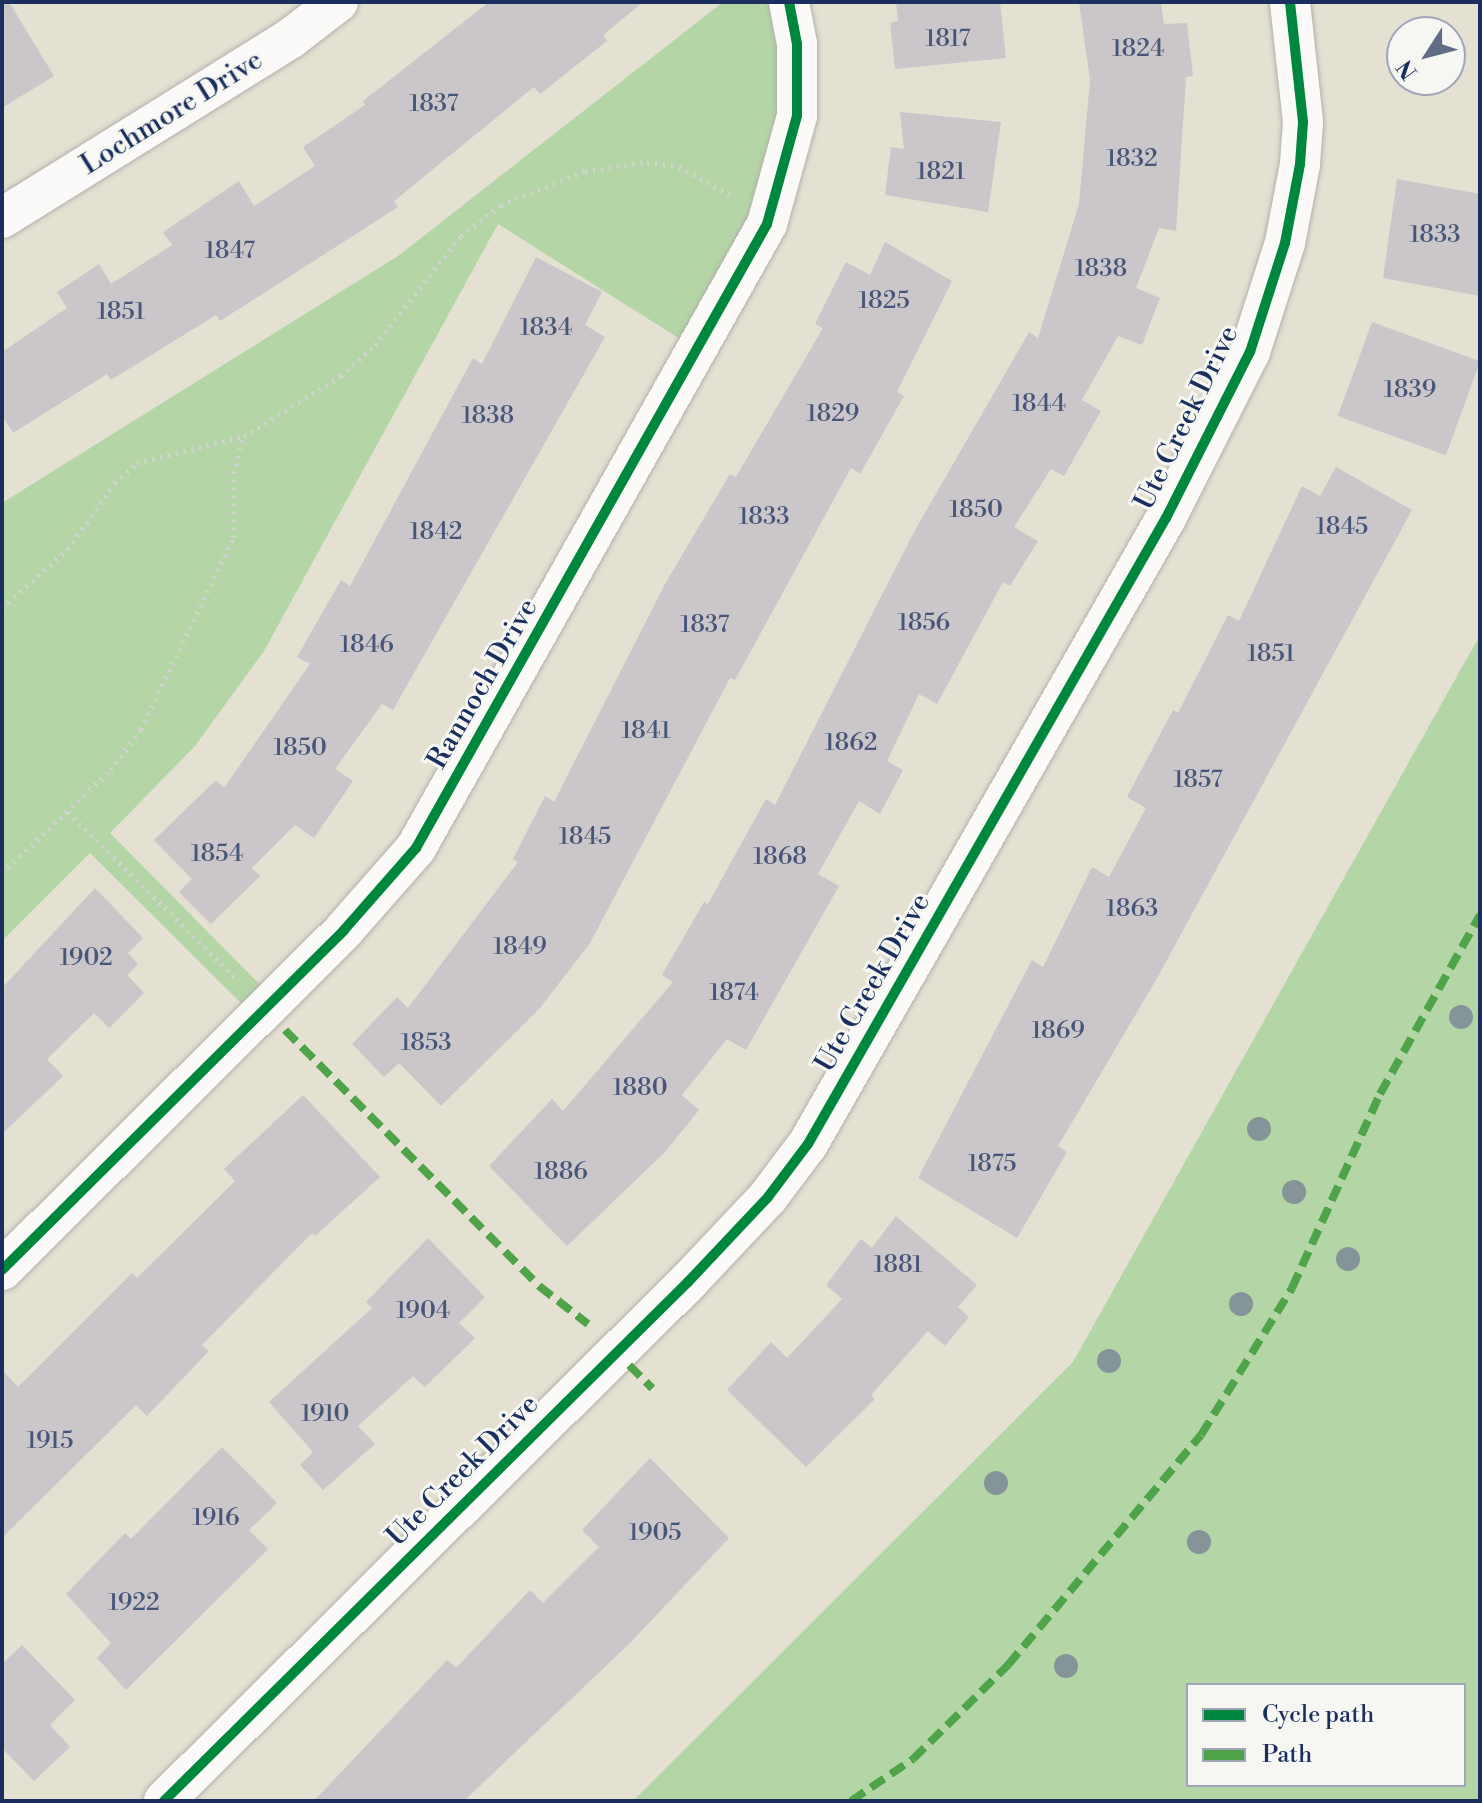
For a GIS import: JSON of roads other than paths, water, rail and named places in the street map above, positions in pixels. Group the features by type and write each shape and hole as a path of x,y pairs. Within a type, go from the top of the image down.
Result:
{"street":[{"name":"Lochmore Drive","path":"2,218 291,38 338,2"},
{"name":"Rannoch Drive","path":"2,1270 344,930 416,848 767,224 796,129 797,44 789,2"},
{"name":"Ute Creek Drive","path":"164,1801 688,1282 768,1197 808,1144 1166,518 1250,352 1285,243 1300,164 1303,122 1290,2"}]}
